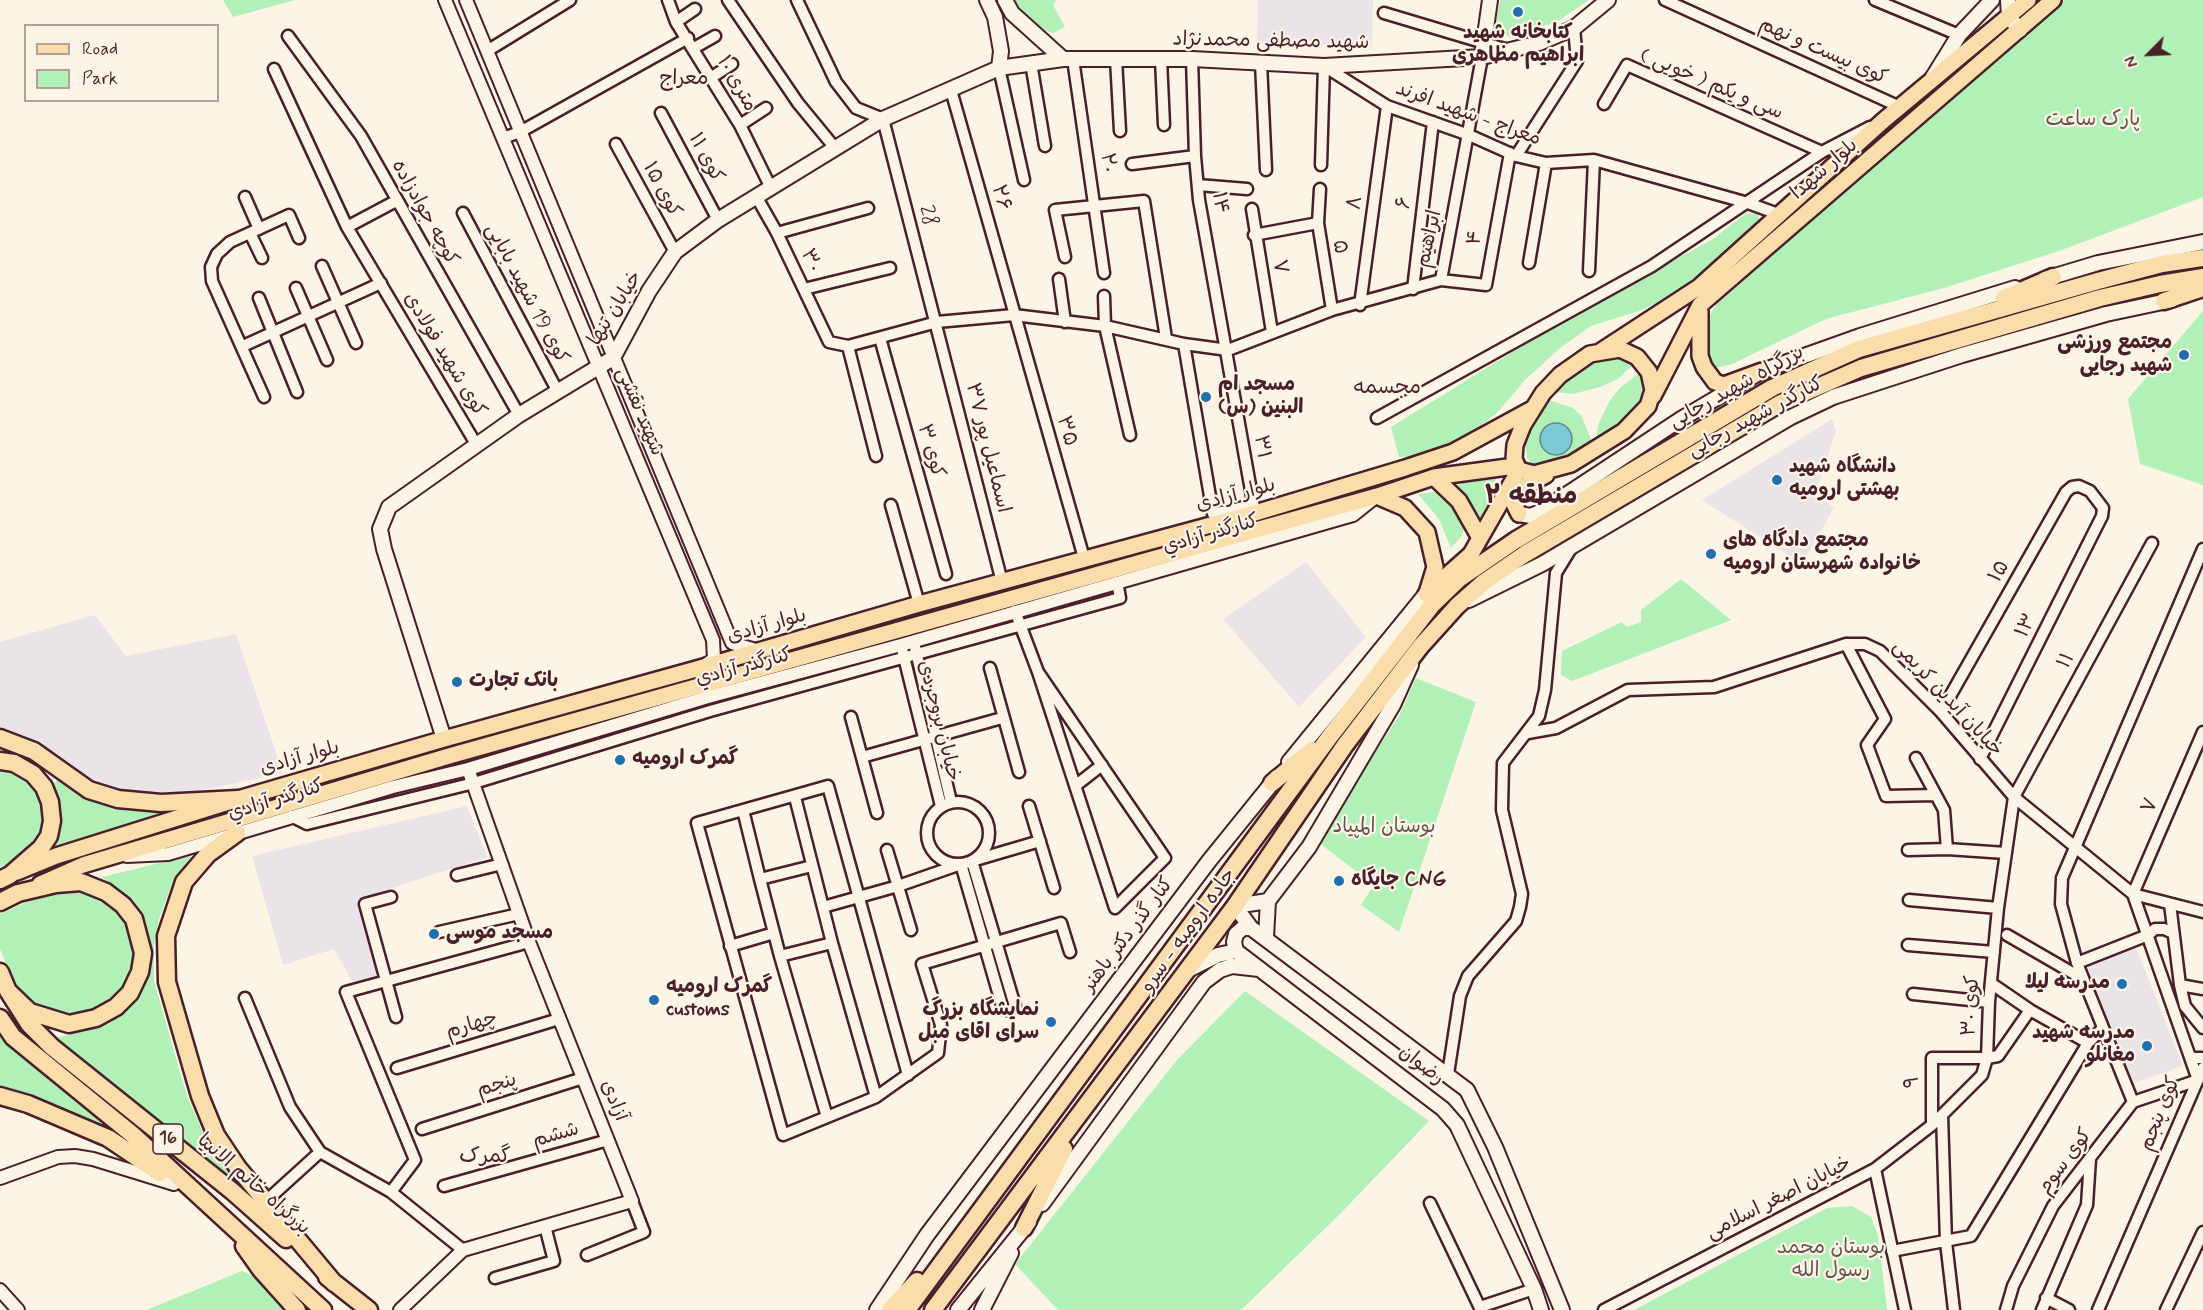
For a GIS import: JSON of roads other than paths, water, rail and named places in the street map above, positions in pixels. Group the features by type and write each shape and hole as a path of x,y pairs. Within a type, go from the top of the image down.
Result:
{"highway":[{"name":"بزرگراه شهید رجایی","path":"1429,599 1516,540 1772,388 1859,349 1952,321 2162,264 2203,258"},
{"path":"1952,321 2053,277"},
{"name":"بزرگراه شهید رجایی","path":"1484,582 1525,554 1781,403 1861,368 2100,298 2203,277"},
{"path":"2164,301 2203,288"},
{"name":"جاده ارومیه - سرو","path":"935,1308 1235,906 1345,745 1420,647 1457,606 1484,582"},
{"name":"جاده ارومیه - سرو","path":"907,1310 1429,599"},
{"path":"1272,783 1331,735"},
{"path":"0,738 34,751 89,790 118,799 161,803 238,799"},
{"path":"0,761 14,763 33,774 44,787 50,802 52,821 49,836 41,848 5,877"},
{"path":"237,833 208,854 184,882 166,936 166,981 200,1096 216,1135 238,1168 340,1288"},
{"path":"0,902 18,893 56,884 81,882 106,892 123,905 134,919 143,953 140,972 130,993 116,1006 96,1018 69,1024 30,1012 8,991 0,972"},
{"name":"بزرگراه خاتم الانبیا","path":"8,991 29,1024 52,1047 232,1191 340,1288 369,1310"},
{"name":"16","path":"0,1018 13,1037 133,1135 223,1217"},
{"path":"0,1096 28,1104 108,1138 223,1217 323,1310"},
{"path":"1024,1228 1083,1110"},
{"path":"223,1217 261,1270 297,1310"},
{"path":"890,1310 962,1235"}],"main road":[{"path":"987,0 995,17 1001,51 999,68"},
{"path":"1005,0 1012,13 1068,59"},
{"path":"1482,57 1490,0"},
{"name":"شهید مصطفی محمدنژاد","path":"1068,59 1192,59 1324,66 1482,57 1511,51 1574,28 1608,0"},
{"path":"1927,86 1959,35 1992,0"},
{"path":"2008,0 2009,17 2020,30"},
{"name":"بلوار شهدا","path":"1532,409 1560,375 1583,358 1600,351 1698,286 1900,106 1927,86 2028,0"},
{"name":"بلوار شهدا","path":"1519,514 1513,502 1517,491 1594,452 1624,432 1647,406 1700,305 2053,0"},
{"name":"خیابان تنها","path":"444,739 380,529 389,507 519,415 613,358 649,291 675,252 718,220 883,119 999,68 1068,59"},
{"name":"کنارگذر شهید رجایی","path":"1519,514 1531,516 1540,512 1681,419 1762,371 1860,336 2098,262 2203,242"},
{"name":"کنارگذر شهید رجایی","path":"1457,606 1542,564 1791,417 1833,397 1962,355 2106,314 2203,295"},
{"path":"1700,305 1700,356 1704,367 1715,382 1724,385 1762,371"},
{"path":"1600,351 1620,349 1637,357 1650,372 1653,396"},
{"path":"1429,599 1471,554 1517,468 1515,445 1532,409"},
{"name":"بلوار آزادی","path":"5,877 56,856 238,799 1453,452 1532,409"},
{"name":"بلوار آزادی","path":"18,893 83,865 438,759 905,636 1434,477 1517,468 1534,474 1557,470"},
{"path":"1434,477 1459,501 1479,538"},
{"path":"1377,496 1405,508 1427,532 1435,567 1429,599"},
{"name":"کنار گذر دکتر باهنر","path":"877,1310 927,1235 1209,861 1272,783 1429,599"},
{"path":"1266,937 1268,901 1309,847 1393,705 1420,647"},
{"path":"1235,906 1268,901"},
{"name":"رضوان","path":"1235,906 1251,928 1266,937 1467,1090 1562,1310"},
{"path":"1188,970 1218,955 1236,951 1234,942 1236,934 1243,928 1251,928"},
{"name":"رضوان","path":"1236,951 1432,1099 1457,1125 1534,1289 1541,1310"},
{"path":"958,1310 1024,1228 1204,982 1220,970 1232,966 1259,969"},
{"path":"982,1310 1024,1228"},
{"path":"340,1288 379,1310"}],"street":[{"name":"شهید نقشی","path":"445,0 714,648"},
{"path":"487,51 570,0"},
{"name":"۱۰ متری","path":"668,0 676,22 712,77 771,188"},
{"path":"728,0 798,103 835,148"},
{"path":"797,0 836,82 856,108 883,119"},
{"name":"کوی بیست و نهم","path":"1665,0 1900,106"},
{"path":"1875,0 1959,35"},
{"name":"شهید نقشی","path":"469,1 520,132 732,643"},
{"path":"676,22 695,9"},
{"path":"1384,13 1511,51"},
{"path":"1513,155 1577,61 1574,28"},
{"name":"کوچه جوادزاده","path":"288,36 361,136 519,415"},
{"path":"694,48 715,36"},
{"path":"503,138 520,132 688,38"},
{"name":"ابراهیم","path":"1228,350 1332,310 1441,280 1482,57"},
{"name":"۲۰","path":"1068,59 1095,206 1104,273"},
{"path":"1116,59 1120,131"},
{"path":"1161,59 1164,125"},
{"name":"۱۴","path":"1192,59 1194,156 1228,350"},
{"path":"1031,63 1045,146"},
{"path":"1262,63 1266,170"},
{"path":"712,77 732,64"},
{"name":"سی و یکم ( خویی )","path":"1604,104 1627,65 1822,152"},
{"path":"1321,165 1324,66"},
{"name":"معراج - شهید افرند","path":"1324,66 1387,106 1469,135 1513,155 1546,163 1594,160 1748,203 1778,214"},
{"path":"999,68 1024,180"},
{"name":"کوی شهید فولادی","path":"274,69 346,227 476,444"},
{"name":"۲۶","path":"951,90 1014,315"},
{"name":"۸","path":"1360,304 1387,106"},
{"path":"740,126 766,108"},
{"name":"کوی ۱۱","path":"661,113 718,220"},
{"name":"28","path":"883,119 936,322"},
{"path":"1377,418 1652,266 1822,152 1884,120"},
{"name":"۶","path":"1413,289 1433,122"},
{"name":"کوی ۱۵","path":"616,144 675,252"},
{"name":"۴","path":"1441,280 1486,285 1513,155"},
{"path":"1132,164 1194,156"},
{"path":"1589,271 1594,160"},
{"path":"1529,263 1546,163"},
{"path":"1198,185 1247,189"},
{"name":"۵","path":"1320,189 1318,223 1332,310"},
{"name":"۳۰","path":"756,196 777,233 829,342 848,346"},
{"path":"245,197 262,258"},
{"path":"346,227 396,201"},
{"path":"1065,257 1055,210 1144,201 1166,338"},
{"path":"777,233 868,208"},
{"name":"۷","path":"1252,209 1254,235 1272,332"},
{"name":"کوی 19 شهید بابایی","path":"463,213 558,392"},
{"path":"264,397 212,281 211,267 217,254 223,248 289,215 299,238"},
{"path":"1254,235 1318,223"},
{"path":"322,266 356,343"},
{"path":"804,289 890,268"},
{"path":"1059,279 1065,322"},
{"path":"243,346 274,334 381,283"},
{"path":"296,288 327,360"},
{"path":"1104,296 1105,326 1130,435"},
{"path":"259,298 297,392"},
{"path":"876,456 848,346 936,322 1014,315 1105,326 1166,338 1184,344 1228,350"},
{"name":"۳۵","path":"1014,315 1084,558"},
{"name":"اسماعیل پور ۳۷","path":"936,322 1002,582"},
{"name":"کوی ۳","path":"880,338 946,574"},
{"path":"1184,344 1213,514 1254,509"},
{"name":"۳۱","path":"1228,350 1254,509"},
{"name":"۱۵","path":"1941,712 2066,492 2072,487 2079,486 2090,491 2103,508"},
{"name":"کنارگذر آزادي","path":"114,857 168,854 393,787 468,769 584,736 905,636 1015,611 1353,515 1377,496"},
{"path":"891,505 919,604"},
{"name":"۱۳","path":"1980,759 2102,516 2103,508"},
{"name":"۱۱","path":"2014,797 2152,543"},
{"path":"1448,1074 1460,996 1468,976 1516,921 1520,907 1522,894 1502,810 1500,791 1503,763 1539,716 1545,690 1556,573 1572,546"},
{"path":"2203,549 2062,878 2061,904 2077,963 2133,1102 2198,1080 2203,1068"},
{"path":"1542,564 1556,573"},
{"path":"291,816 307,824 474,783 710,711 1120,598 1117,582"},
{"path":"1015,611 1038,672 1115,908 1166,858 1038,672"},
{"name":"خیابان بروجردی","path":"905,636 918,654 930,738"},
{"name":"خیابان بروجردی","path":"905,636 904,658 930,738 946,804"},
{"path":"700,668 714,658 714,648 724,651 732,643 759,651"},
{"path":"1846,644 1885,719 1867,745 1886,796 1936,795"},
{"name":"خیابان آیدین کریمی","path":"1528,733 1556,728 1628,690 1714,687 1846,644 1865,644 1880,651 1941,712 2014,797 2076,845 2133,894"},
{"path":"990,668 1002,718 1019,772"},
{"path":"851,717 877,813"},
{"path":"862,757 1002,718"},
{"name":"۷","path":"2133,894 2203,732"},
{"path":"584,736 588,749"},
{"path":"1916,758 1944,810 1947,849"},
{"path":"1075,786 1102,765"},
{"name":"آزادی","path":"468,769 529,942 632,1201"},
{"path":"908,1074 828,786 697,823 783,1135 876,1097 938,1053 942,1025 922,964 1062,923 1070,952"},
{"path":"393,787 397,802"},
{"path":"795,796 832,943 876,1097"},
{"name":"کوی ۳۰","path":"1875,1169 1932,1125 1982,1075 1987,1059 1989,1002 1998,908 2014,797"},
{"path":"946,804 971,804 986,818 989,837 980,855 966,862 941,859 929,843 929,823 946,804"},
{"path":"1029,806 1054,888"},
{"path":"743,810 780,956 827,1117"},
{"path":"823,907 859,898 966,862 1040,841"},
{"path":"1908,850 1947,849 2006,853"},
{"path":"887,850 911,930"},
{"path":"966,862 991,944 1015,1006 1011,1011 1003,1009 991,944"},
{"path":"457,875 502,864"},
{"path":"760,879 812,866"},
{"path":"2133,894 2203,912"},
{"name":"کوی پنجم","path":"2098,1310 2198,1080 2133,894"},
{"path":"391,897 365,904 396,1017"},
{"path":"1909,900 1998,908"},
{"path":"2169,904 2185,1006 2203,1028"},
{"path":"439,932 519,914"},
{"path":"2077,963 2160,928 2173,933"},
{"path":"730,946 774,933"},
{"path":"2007,935 2083,979"},
{"path":"391,1192 415,1160 346,992 529,942"},
{"path":"780,956 832,943"},
{"path":"1908,945 1994,952"},
{"path":"1992,984 2030,1010 2088,1043"},
{"path":"2180,985 2203,988"},
{"path":"1913,994 1989,1002"},
{"path":"245,998 290,1107 320,1152 391,1192 463,1250"},
{"path":"1987,1059 1998,1056 2030,1010"},
{"name":"چهارم","path":"397,1068 559,1019"},
{"path":"1892,1251 1971,1236 2088,1043 2102,1029"},
{"path":"2189,1054 2192,1058 2203,1058"},
{"name":"۹","path":"1932,1125 1932,1058 1987,1059"},
{"name":"پنجم","path":"422,1129 583,1078"},
{"name":"کوی سوم","path":"2006,1310 2013,1286 2053,1206 2133,1102"},
{"path":"1942,1115 1947,1242 1953,1310"},
{"name":"ششم","path":"444,1186 608,1140"},
{"path":"266,1202 320,1152"},
{"path":"0,1178 58,1157 75,1156 93,1159 174,1184"},
{"path":"2042,1310 2087,1205 2090,1160"},
{"name":"خیابان اصغر اسلامی","path":"1604,1310 1875,1169 1905,1310"},
{"path":"400,1310 463,1250 632,1201 644,1232 587,1255"},
{"path":"1430,1203 1480,1308 1534,1289"},
{"path":"495,1278 554,1261 545,1226"},
{"path":"2166,1310 2203,1232"},
{"path":"0,1290 18,1310"},
{"path":"2046,1298 2069,1310"}],"water":[{"path":"1556,423 1567,428 1572,439 1567,450 1556,455 1545,450 1540,439 1545,428"}],"place":[{"name":"کتابخانه شهید ابراهیم مظاهری","path":"1518,12"},
{"name":"مجتمع ورزشی شهید رجایی","path":"2184,355"},
{"name":"مسجد ام البنین (س)","path":"1206,397"},
{"name":"دانشگاه شهید بهشتی ارومیه","path":"1777,480"},
{"name":"مجتمع دادگاه های خانواده شهرستان ارومیه","path":"1711,554"},
{"name":"بانک تجارت","path":"457,682"},
{"name":"گمرک ارومیه","path":"620,760"},
{"name":"جایگاه CNG","path":"1339,881"},
{"name":"مسجد موسی","path":"434,934"},
{"name":"مدرسه لیلا","path":"2122,984"},
{"name":"گمرک ارومیه customs","path":"654,1000"},
{"name":"نمایشگاه بزرگ سرای اقای مبل","path":"1051,1022"},
{"name":"مدرسه شهید مغانلو","path":"2147,1046"}],"district":[{"name":"معراج","path":"684,80"},
{"name":"مجسمه","path":"1387,389"},
{"name":"منطقه ۲","path":"1531,498"},
{"name":"گمرک","path":"485,1158"}],"park label":[{"name":"پارک ساعت","path":"2093,121"},
{"name":"بوستان المپیاد","path":"1384,828"},
{"name":"بوستان محمد رسول الله","path":"1831,1260"}]}
